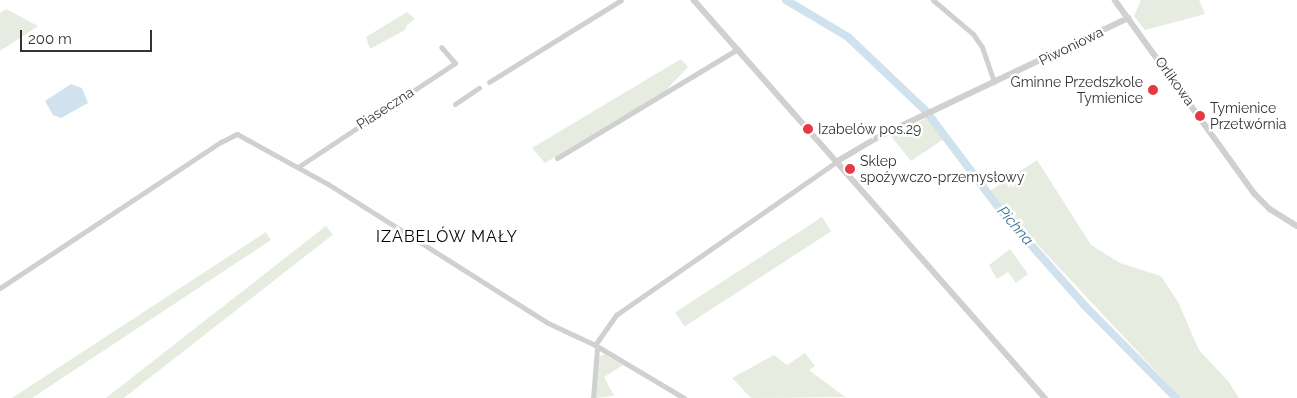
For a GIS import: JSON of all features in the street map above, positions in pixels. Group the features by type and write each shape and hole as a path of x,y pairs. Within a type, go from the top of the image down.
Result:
{"street":[{"path":"490,82 621,0"},
{"path":"694,0 1045,398"},
{"path":"933,0 973,34 982,47 994,82"},
{"name":"Orlikowa","path":"1115,0 1254,194 1270,210 1297,226"},
{"name":"Piwoniowa","path":"836,162 923,116 1128,18"},
{"name":"Piaseczna","path":"298,167 455,63 441,47"},
{"path":"557,158 738,49"},
{"path":"455,104 479,88"},
{"path":"0,288 231,136 239,135 298,167 548,323 596,347 684,398"},
{"path":"593,398 596,347 607,325 623,310 836,162"}],"shaded area":[{"path":"1141,0 1199,0 1205,14 1145,30 1134,16"},
{"path":"6,9 38,26 0,51 0,13"},
{"path":"407,12 415,19 407,25 405,30 370,49 366,37"},
{"path":"681,59 688,67 666,90 545,163 532,148"},
{"path":"927,118 944,139 911,161 891,136"},
{"path":"1037,160 1091,245 1120,263 1161,276 1178,302 1199,350 1228,381 1239,398 1181,398 1008,213 990,191"},
{"path":"822,217 831,231 684,327 675,312"},
{"path":"326,226 333,235 124,398 106,398"},
{"path":"266,232 271,240 32,398 12,398"},
{"path":"1010,249 1028,274 1016,283 1008,272 997,279 989,265"},
{"path":"805,353 815,366 809,370 845,397 751,398 732,378 774,355 787,365"},
{"path":"604,354 623,365 604,377 614,396 595,398 598,358"}],"water":[{"path":"71,84 82,88 88,103 61,118 53,115 45,101"}],"waterway":[{"name":"Pichna","path":"786,0 848,37 926,111 1001,211 1086,307 1176,398"}],"place":[{"name":"Gminne Przedszkole Tymienice","path":"1153,90"},
{"name":"Tymienice Przetwórnia","path":"1200,116"},
{"name":"Izabelów pos.29","path":"808,129"},
{"name":"Sklep spożywczo-przemysłowy","path":"850,169"}],"district":[{"name":"IZABELÓW MAŁY","path":"447,237"}]}
